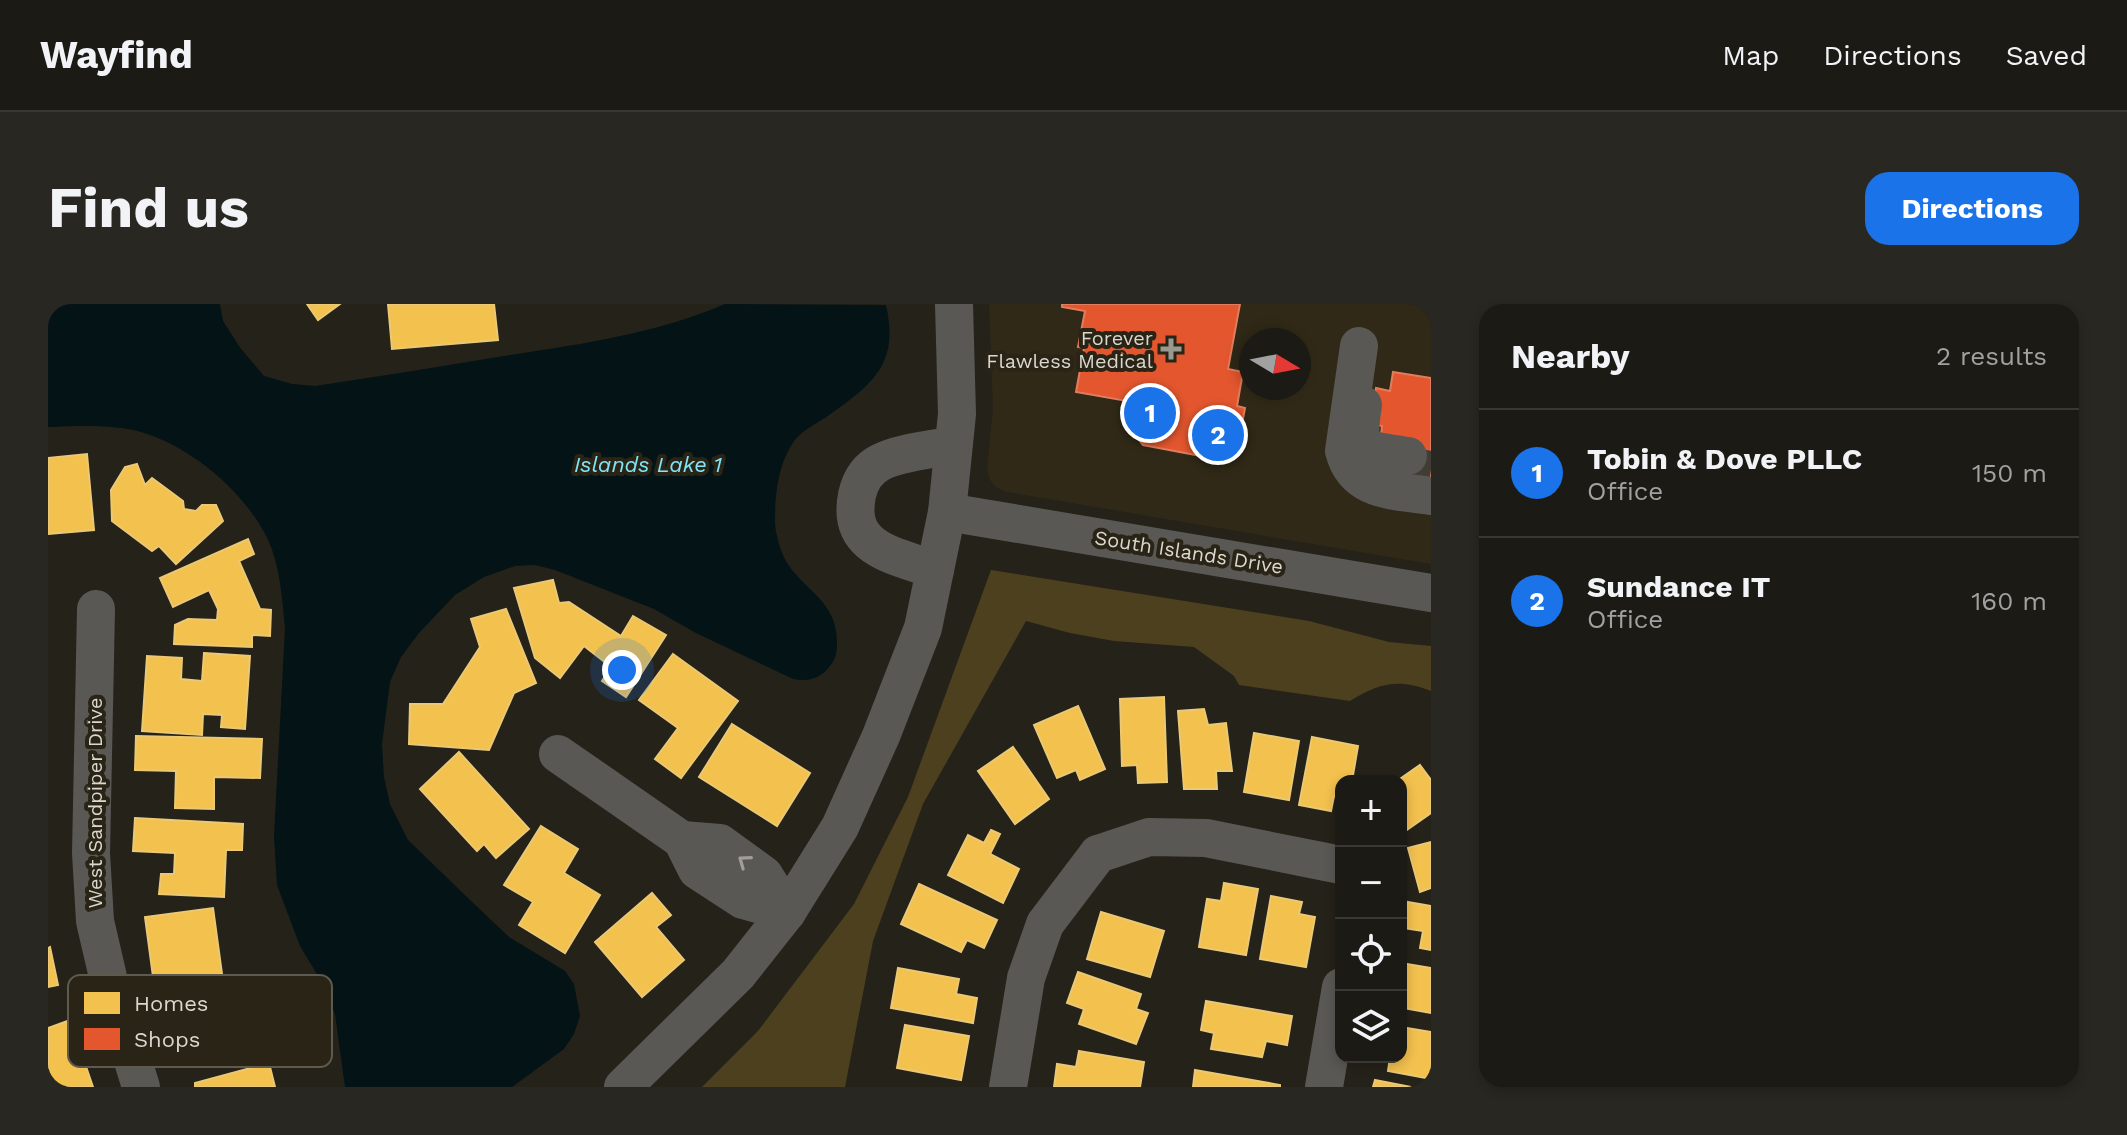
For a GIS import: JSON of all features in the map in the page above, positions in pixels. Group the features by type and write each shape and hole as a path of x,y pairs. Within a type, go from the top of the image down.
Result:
{"street":[{"path":"623,1087 738,974 787,912 840,827 881,736 923,628 947,512 957,414 954,304"},
{"path":"1366,346 1359,428 1361,447 1412,473 1373,486 1359,479 1348,466 1344,451 1366,346"},
{"path":"935,570 873,547 860,534 855,506 861,479 880,462 953,445"},
{"name":"South Islands Drive","path":"947,512 1431,593"},
{"name":"West Sandpiper Drive","path":"96,609 91,853 95,921 108,975"},
{"path":"558,754 682,840 697,870 743,900 787,912"},
{"path":"1008,1087 1026,978 1045,924 1094,844 1149,837 1206,838 1335,864"},
{"path":"1324,1087 1340,991"},
{"name":"West Sandpiper Drive","path":"135,1067 141,1087"}],"shaded area":[{"path":"989,304 1431,304 1431,564 1007,492 990,480 987,468 993,409"},
{"path":"991,570 1309,621 1389,642 1431,646 1431,691 1389,684 1350,701 1239,685 1234,676 1194,647 1114,641 1026,621 923,804 873,941 845,1087 702,1087 758,1031 854,904 908,797"}],"water":[{"name":"Islands Lake 1","path":"48,304 220,304 223,321 264,376 292,384 315,386 619,336 673,323 725,304 886,305 889,326 889,344 878,372 856,395 798,437 789,449 779,479 775,522 783,554 795,573 820,598 836,629 836,655 818,677 793,679 696,633 654,609 535,565 515,566 484,577 455,595 401,657 390,682 382,744 390,804 408,840 509,937 565,971 574,984 580,1016 574,1034 564,1049 512,1087 345,1087 332,1007 332,975 317,975 300,946 277,885 274,836 285,628 274,554 264,532 241,500 212,471 177,447 130,429 48,427"}],"building: Homes":[{"path":"307,304 340,304 318,320"},
{"path":"388,304 494,304 498,340 392,349"},
{"path":"87,454 94,530 48,534 48,458"},
{"path":"137,464 145,485 152,478 183,501 184,509 196,511 202,505 216,505 223,521 176,564 159,546 152,551 112,521 111,490 125,467"},
{"path":"248,539 254,554 239,561 260,609 271,610 270,636 252,635 252,647 174,644 175,625 188,619 217,620 218,609 209,590 173,607 160,578"},
{"path":"553,580 559,603 569,602 621,636 633,616 666,635 626,697 602,681 611,667 584,646 560,678 535,658 514,588"},
{"path":"506,609 536,683 514,693 489,750 409,744 410,704 443,704 480,647 471,619"},
{"path":"204,653 250,656 245,729 221,727 222,715 203,714 202,735 142,731 147,656 182,658 181,679 202,681"},
{"path":"673,654 738,701 681,778 655,759 678,728 639,700"},
{"path":"1164,697 1167,782 1138,783 1137,765 1122,766 1120,699"},
{"path":"1078,706 1105,769 1080,780 1076,770 1057,778 1034,725"},
{"path":"1204,709 1208,725 1226,723 1232,771 1216,771 1217,789 1184,789 1178,711"},
{"path":"732,724 810,773 777,826 699,777"},
{"path":"1254,733 1299,741 1289,800 1244,792"},
{"path":"136,736 262,739 260,778 214,777 214,809 175,808 176,771 135,770"},
{"path":"1312,737 1358,746 1353,775 1335,775 1331,811 1299,805"},
{"path":"1013,747 1049,799 1015,824 978,771"},
{"path":"459,752 529,829 496,858 484,844 477,851 420,789"},
{"path":"1420,765 1431,780 1431,813 1407,830 1407,775"},
{"path":"135,818 243,824 242,850 226,850 224,897 159,894 161,874 174,874 175,853 133,851"},
{"path":"541,826 578,849 564,873 600,895 565,953 519,925 533,902 504,885"},
{"path":"991,830 1000,834 990,854 1019,869 1003,903 948,875 968,835 984,843"},
{"path":"1431,842 1431,888 1420,892 1408,848"},
{"path":"1224,883 1258,889 1246,955 1199,947 1207,899 1221,901"},
{"path":"919,884 997,920 984,948 967,940 961,952 901,924"},
{"path":"652,893 671,915 656,927 684,960 642,997 595,942"},
{"path":"1271,896 1302,902 1299,914 1315,917 1306,967 1260,959"},
{"path":"1408,902 1431,906 1431,950 1420,948 1423,931 1407,929"},
{"path":"213,908 222,974 153,975 145,917"},
{"path":"1101,912 1164,931 1150,977 1087,959"},
{"path":"48,948 58,985 48,987"},
{"path":"1407,964 1431,968 1431,1013 1407,1009"},
{"path":"898,968 959,979 956,994 977,998 973,1023 891,1008"},
{"path":"1078,972 1141,994 1136,1009 1148,1013 1136,1044 1079,1024 1084,1009 1067,1003"},
{"path":"1206,1001 1292,1016 1287,1045 1266,1041 1262,1057 1211,1049 1214,1033 1201,1030"},
{"path":"68,1021 68,1067 86,1067 93,1087 48,1087 48,1028"},
{"path":"905,1025 969,1036 961,1080 897,1068"},
{"path":"1407,1028 1431,1032 1431,1079 1388,1071 1389,1063 1407,1063"},
{"path":"1079,1051 1144,1062 1140,1087 1054,1087 1057,1064 1076,1067"},
{"path":"254,1067 270,1067 275,1087 195,1087 195,1083"},
{"path":"1195,1070 1280,1085 1280,1087 1193,1087"},
{"path":"1375,1080 1411,1087 1373,1087"}],"building: Shops":[{"path":"1062,304 1240,304 1228,369 1239,371 1237,406 1245,408 1236,457 1202,451 1201,456 1143,445 1132,431 1135,415 1131,415 1133,402 1076,392 1084,348 1078,347 1085,311 1062,307"},
{"path":"1393,372 1431,378 1431,452 1380,444 1382,426 1370,424 1376,388 1390,391"},
{"path":"1408,449 1431,452 1431,490 1402,486"}],"tunnel":[{"path":"1406,466 1431,470"}],"place":[{"name":"Forever Flawless Medical","path":"1171,349"},
{"name":"Tobin & Dove PLLC","path":"1150,413"},
{"name":"Sundance IT","path":"1218,435"}]}
